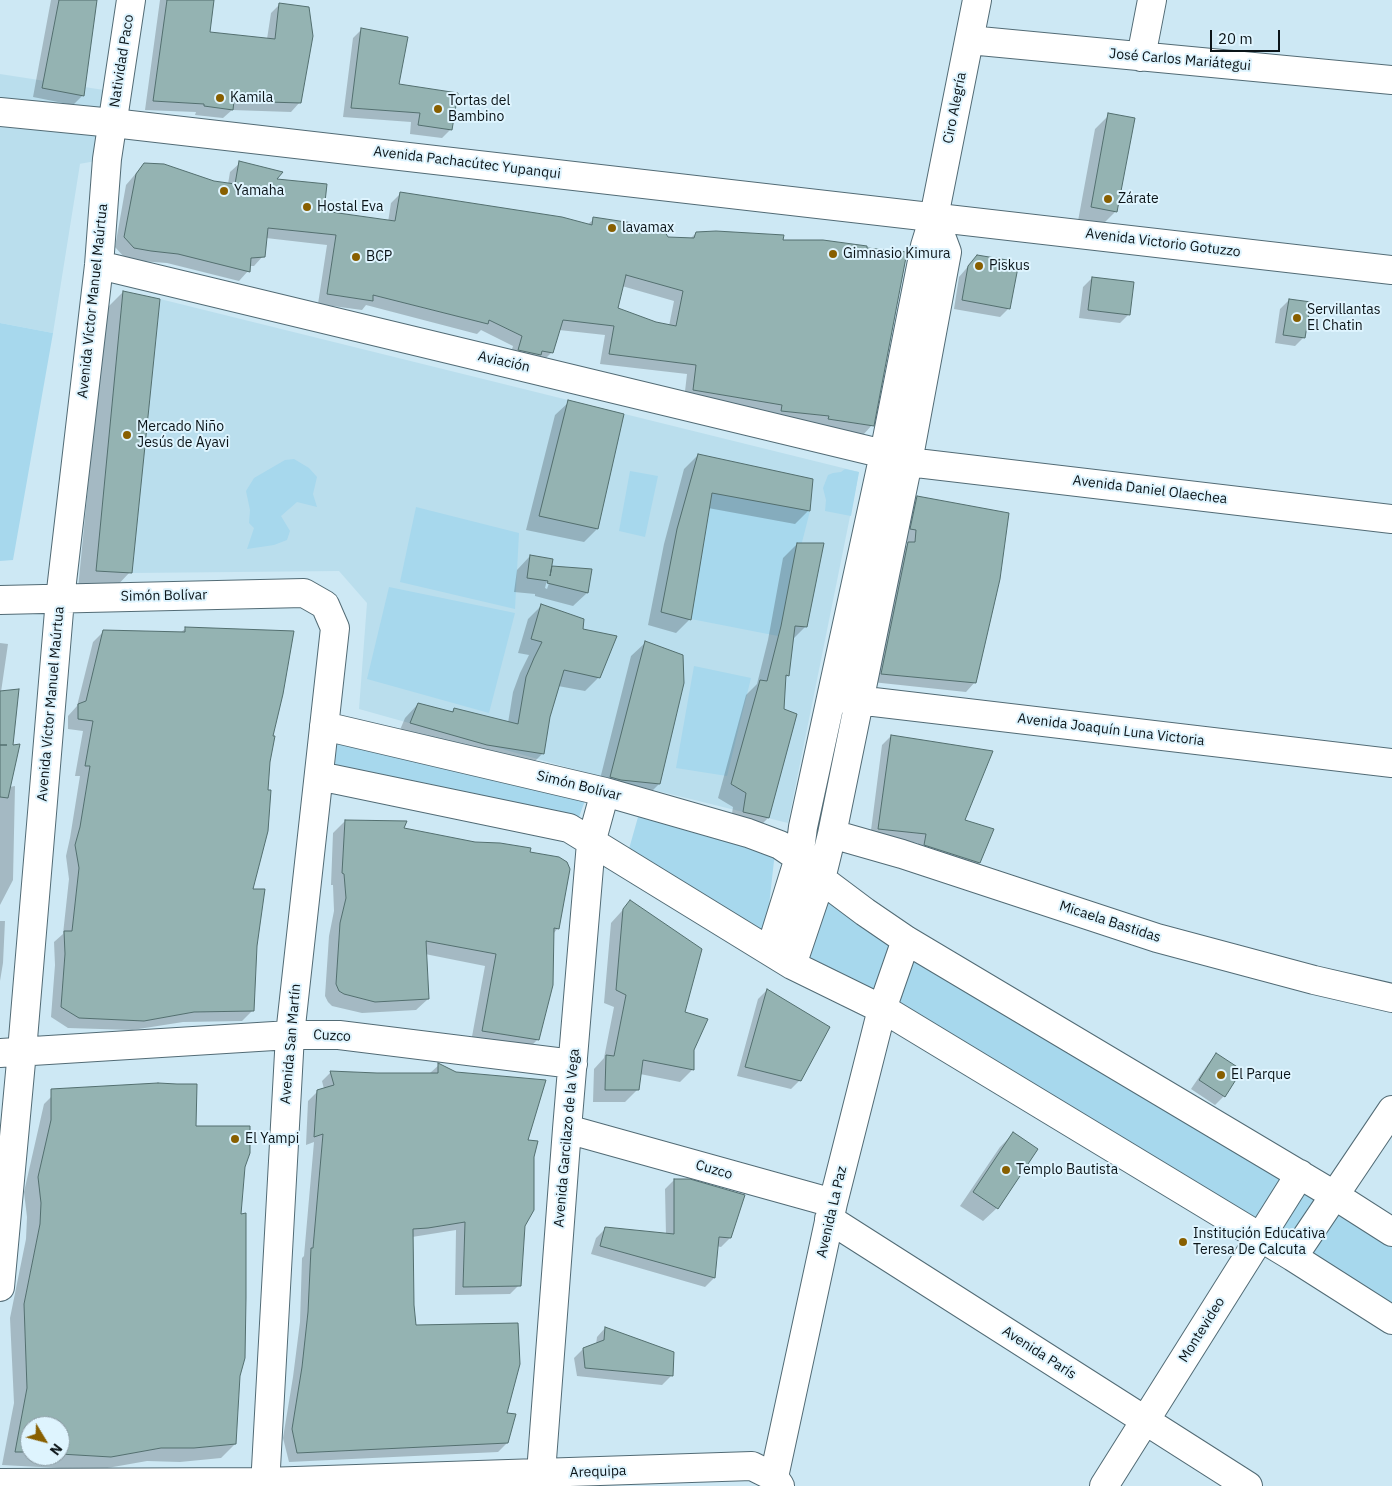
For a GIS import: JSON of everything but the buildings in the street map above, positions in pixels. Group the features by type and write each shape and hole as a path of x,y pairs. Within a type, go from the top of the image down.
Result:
{"street":[{"name":"Natividad Paco","path":"113,122 131,0"},
{"name":"Ciro Alegría","path":"934,217 977,0"},
{"path":"1141,57 1152,0"},
{"name":"José Carlos Mariátegui","path":"969,40 1392,80"},
{"name":"Avenida Pachacútec Yupanqui","path":"0,112 113,122 934,217"},
{"name":"Avenida Víctor Manuel Maúrtua","path":"0,1287 11,1052 60,599 99,265 107,159 113,122"},
{"path":"781,958 803,827 831,696 896,458 948,252 934,217"},
{"name":"Avenida Victorio Gotuzzo","path":"934,217 1392,270"},
{"name":"Aviación","path":"99,265 896,458"},
{"path":"781,958 821,879 832,834 858,701 896,458"},
{"name":"Avenida Daniel Olaechea","path":"896,458 1392,519"},
{"name":"Simón Bolívar","path":"0,600 304,593 325,604"},
{"name":"Avenida San Martín","path":"265,1484 290,1034 335,628 325,604"},
{"name":"Avenida Joaquín Luna Victoria","path":"831,696 858,701 1392,763"},
{"name":"Simón Bolívar","path":"324,726 605,792 748,833 780,845 799,858 821,879 906,940 1300,1174 1392,1232"},
{"path":"319,776 570,828 591,843 781,958 882,1009 1293,1257 1392,1320"},
{"name":"Avenida Garcilazo de la Vega","path":"540,1480 591,843 605,792"},
{"name":"Micaela Bastidas","path":"832,834 902,854 1157,938 1314,980 1392,998"},
{"name":"Avenida La Paz","path":"777,1481 831,1211 882,1009 906,940"},
{"name":"Cuzco","path":"11,1052 290,1034 339,1035 573,1064"},
{"path":"1293,1257 1392,1110"},
{"name":"Cuzco","path":"567,1129 831,1211"},
{"name":"Montevideo","path":"1104,1486 1300,1174"},
{"name":"Avenida París","path":"831,1211 1145,1421 1248,1486"},
{"name":"Arequipa","path":"0,1483 265,1484 540,1480 752,1466 777,1481"}],"shaded area":[{"path":"0,74 117,92 107,159 79,164 53,333 0,323"},
{"path":"160,299 859,472 788,823 609,779 359,709 367,603 339,571 132,573"},
{"path":"0,323 53,333 13,560 0,561"},
{"path":"294,459 309,468 317,477 313,494 317,507 297,502 281,516 290,531 287,540 274,545 247,549 254,528 249,523 250,510 246,491 254,478 285,460"},
{"path":"845,469 859,472 851,516 825,511 826,500 823,488 828,475"},
{"path":"630,471 658,476 645,537 619,531"},
{"path":"714,484 810,511 778,636 691,619"},
{"path":"416,507 519,533 515,609 400,582"},
{"path":"389,587 515,613 489,713 367,679"},
{"path":"694,666 751,678 727,776 676,768"},
{"path":"337,739 587,795 579,817 335,769"},
{"path":"640,810 775,852 766,932 741,923 627,856"},
{"path":"821,879 1392,1241 1392,1326 792,965"}],"place":[{"name":"Kamila","path":"220,98"},
{"name":"Tortas del Bambino","path":"438,109"},
{"name":"Yamaha","path":"224,191"},
{"name":"Zárate","path":"1108,199"},
{"name":"Hostal Eva","path":"307,207"},
{"name":"lavamax","path":"612,228"},
{"name":"Gimnasio Kimura","path":"833,254"},
{"name":"BCP","path":"356,257"},
{"name":"Piskus","path":"979,266"},
{"name":"Servillantas El Chatin","path":"1297,318"},
{"name":"Mercado Niño Jesús de Ayavi","path":"127,435"},
{"name":"El Parque","path":"1221,1075"},
{"name":"El Yampi","path":"235,1139"},
{"name":"Templo Bautista","path":"1006,1170"},
{"name":"Institución Educativa Teresa De Calcuta","path":"1183,1242"}]}
